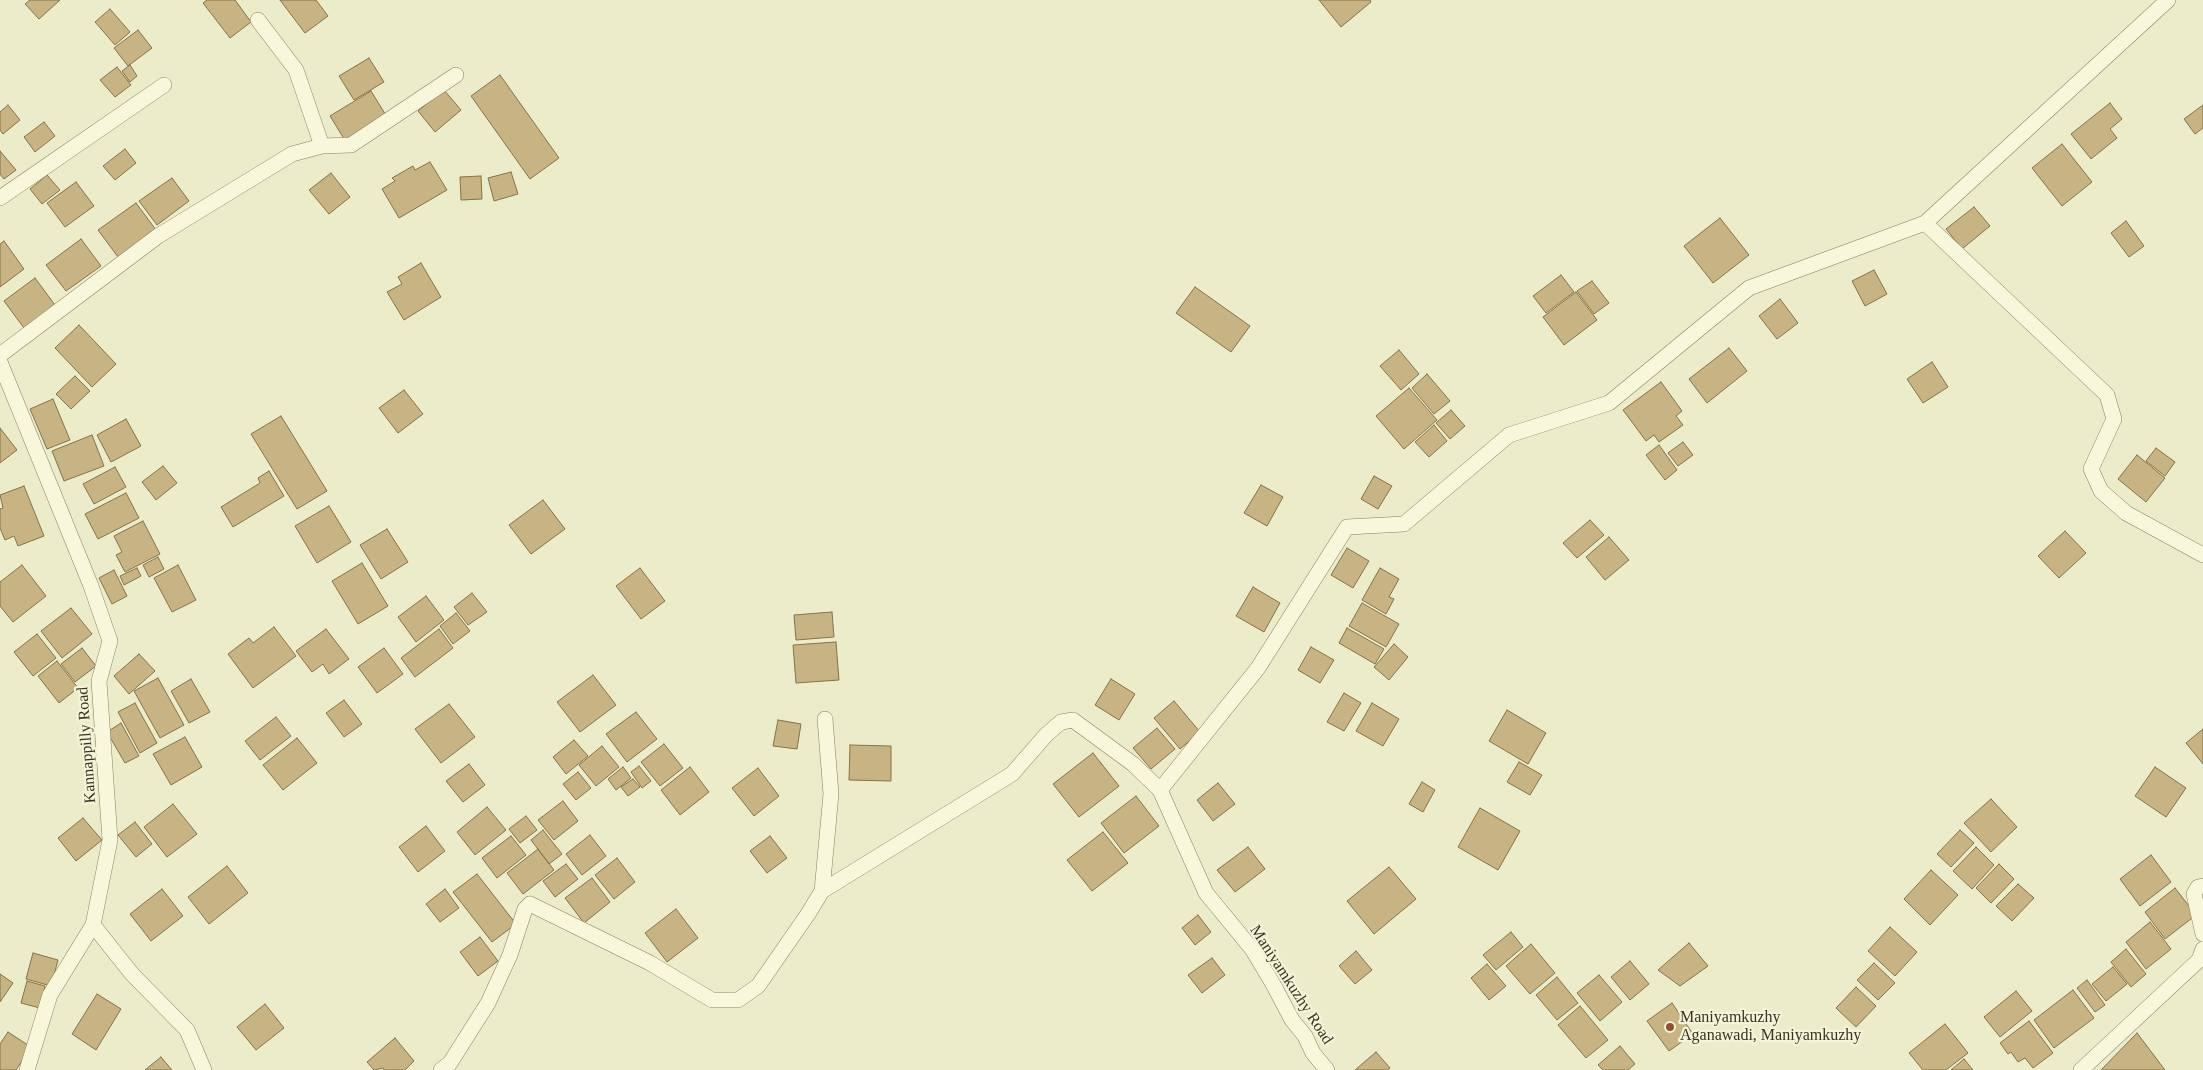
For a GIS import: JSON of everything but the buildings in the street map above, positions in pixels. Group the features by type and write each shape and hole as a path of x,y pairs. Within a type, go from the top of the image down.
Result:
{"street":[{"path":"1160,790 1258,668 1347,527 1404,524 1509,435 1610,403 1749,288 1925,223 1934,217 2168,0"},
{"path":"258,20 296,70 322,146"},
{"path":"0,355 158,236 292,154 322,146 351,144 456,75"},
{"path":"0,198 164,85"},
{"path":"1925,223 2107,395 2114,419 2091,469 2101,491 2126,513 2203,555"},
{"name":"Kannappilly Road","path":"0,362 91,586 110,641 99,680 110,840 93,925 50,995 27,1070"},
{"path":"441,1070 450,1063 488,1003 510,955 525,909 530,904 650,963 712,1000 738,1000 758,986 822,891 831,794 825,719"},
{"name":"Maniyamkuzhy Road","path":"822,891 1012,774 1060,722 1073,720 1133,764 1160,790 1206,892 1252,949 1292,1020 1305,1036 1313,1053 1328,1070"},
{"path":"2203,886 2198,887 2194,894 2203,934"},
{"path":"93,925 132,974 187,1030 204,1070"},
{"path":"2081,1070 2200,960 2203,949"}],"place":[{"name":"Maniyamkuzhy Aganawadi, Maniyamkuzhy","path":"1670,1027"}]}
